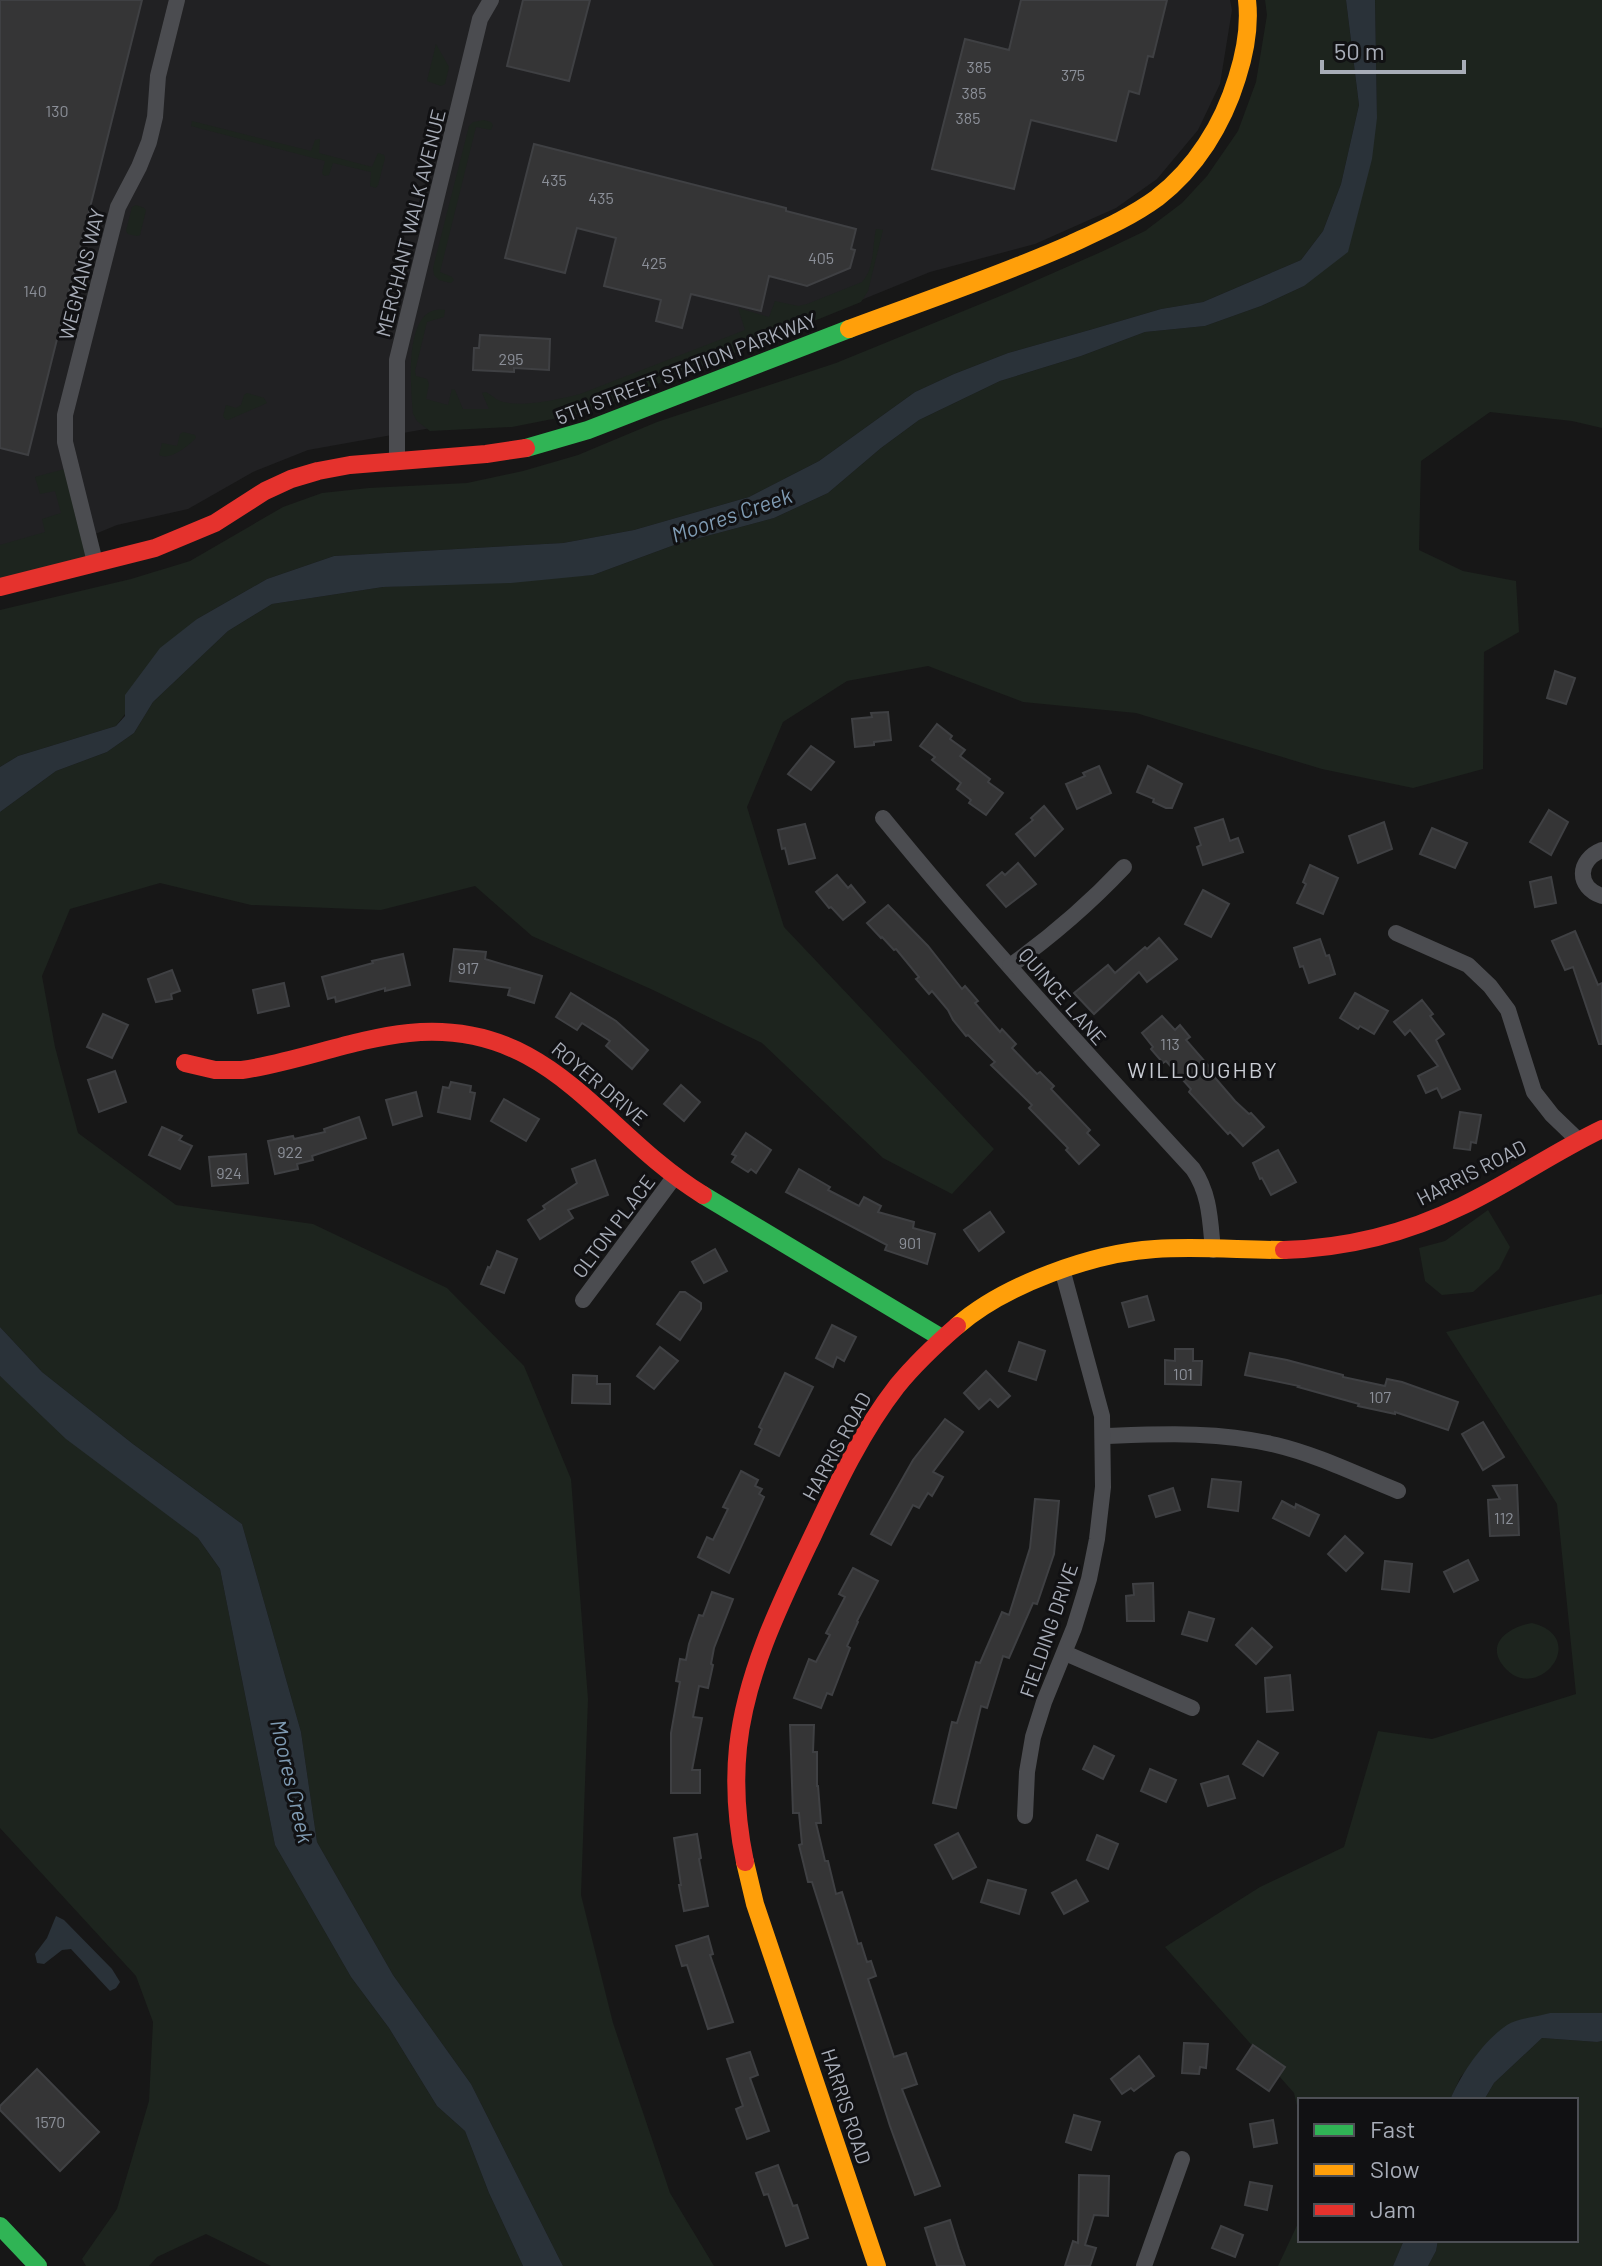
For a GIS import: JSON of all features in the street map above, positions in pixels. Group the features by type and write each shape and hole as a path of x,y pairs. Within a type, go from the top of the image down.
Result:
{"street":[{"name":"WEGMANS WAY","path":"95,562 66,447 65,415 118,207 149,142 155,117 158,76 177,0"},
{"path":"480,0 480,19"},
{"name":"MERCHANT WALK AVENUE","path":"397,460 397,360 480,19 491,0"},
{"name":"5TH STREET STATION PARKWAY","path":"0,587 155,548 188,536 291,479 350,465 533,447 588,430 1020,267 1117,223 1158,197 1210,141 1231,99 1244,56 1249,16 1247,0"},
{"name":"QUINCE LANE","path":"883,818 1010,966 1193,1169 1202,1182 1208,1200 1213,1250"},
{"path":"1602,850 1592,854 1585,862 1583,872 1584,882 1590,890 1602,896"},
{"path":"1010,966 1052,936 1090,903 1124,867"},
{"path":"1396,933 1468,965 1490,986 1508,1010 1534,1092 1578,1140"},
{"name":"ROYER DRIVE","path":"185,1063 203,1069 246,1070 398,1033 441,1030 472,1034 512,1047 561,1075 675,1176 940,1337"},
{"name":"HARRIS ROAD","path":"877,2266 755,1904 743,1859 736,1770 749,1682 763,1642 865,1431 911,1368 940,1337 991,1300 1023,1283 1100,1257 1129,1252 1166,1248 1283,1250 1351,1244 1391,1234 1444,1215 1602,1129"},
{"name":"OLTON PLACE","path":"583,1300 675,1176"},
{"name":"FIELDING DRIVE","path":"1025,1816 1027,1772 1033,1737 1089,1579 1103,1487 1102,1416 1062,1269"},
{"path":"1103,1436 1173,1433 1273,1444 1299,1451 1398,1491"},
{"path":"1065,1653 1192,1708"},
{"path":"1144,2266 1182,2159"},
{"path":"0,2226 38,2266"}],"shaded area":[{"path":"0,0 1230,0 1232,10 1220,84 1198,130 1157,179 1116,208 1035,244 930,272 670,378 431,428 308,450 253,472 188,509 117,525 54,551 0,565"},
{"path":"1265,0 1346,0 1359,105 1341,184 1323,231 1301,260 1203,302 1161,309 1008,353 954,374 915,392 819,461 749,497 634,530 563,543 334,556 267,579 197,619 116,726 18,756 0,767 0,610 131,579 190,561 283,507 322,493 467,483 578,455 657,422 836,363 1010,292 1145,231 1182,203 1207,176 1238,131 1256,82 1267,15"},
{"path":"1375,0 1602,0 1602,428 1572,421 1490,412 1421,461 1419,550 1463,571 1516,581 1519,632 1484,652 1483,769 1413,788 1322,769 1136,713 1023,702 928,666 847,681 783,722 747,807 784,927 994,1149 952,1194 883,1158 762,1043 532,936 475,886 381,910 251,905 160,883 70,909 42,976 55,1047 78,1133 176,1205 313,1224 447,1288 524,1366 571,1479 588,1699 581,1895 613,2023 670,2193 714,2266 563,2266 471,2084 393,1975 317,1842 301,1732 242,1524 42,1372 0,1327 0,812 56,771 107,752 134,733 153,702 228,631 272,604 383,587 593,575 677,544 774,518 828,493 919,420 1000,381 1145,332 1205,326 1261,306 1304,286 1377,118"},
{"path":"436,44 449,67 445,84 441,86 427,81"},
{"path":"484,120 493,125 491,130 476,127 440,272 452,277 454,280 451,283 439,280 433,268 469,126"},
{"path":"192,121 311,151 315,140 320,139 319,153 372,167 378,153 384,155 378,185 376,188 370,186 371,172 333,163 329,175 324,176 325,161 191,126"},
{"path":"136,205 146,210 140,235 137,236 126,231 132,207"},
{"path":"876,229 883,230 868,291 861,302 588,412 512,427 430,431 413,414 412,350 415,333 431,311 445,310 444,317 427,322 415,371 416,376 427,379 429,384 426,399 448,405 452,389 463,409 489,409 482,393 486,392 496,399 514,404 549,401 580,394 745,330 738,308 769,317 775,301 798,306 862,282 871,264"},
{"path":"247,393 264,398 267,403 225,419 226,405 236,408"},
{"path":"183,432 196,438 173,454 159,455 162,443 177,446"},
{"path":"72,467 95,562 0,587 0,545 45,532 42,519 61,513 55,491 40,494 35,477"},
{"path":"1488,1210 1510,1247 1499,1269 1473,1292 1442,1295 1425,1281 1419,1248 1445,1241"},
{"path":"1602,1294 1602,2013 1550,2013 1483,2048 1460,2078 1451,2098 1298,2098 1298,2110 1294,2093 1165,1947 1260,1887 1344,1847 1378,1731 1432,1739 1576,1694 1557,1504 1446,1332"},
{"path":"0,1376 133,1488 198,1538 220,1569 275,1845 351,1977 389,2028 437,2106 465,2131 489,2193 523,2266 271,2266 206,2234 157,2257 149,2266 86,2266 82,2259 117,2209 149,2101 153,2022 136,1976 0,1828"},
{"path":"1532,1623 1549,1631 1557,1641 1558,1653 1544,1673 1532,1678 1519,1677 1506,1669 1500,1660 1498,1645 1507,1633"},
{"path":"1542,2038 1602,2041 1602,2266 1428,2266 1438,2242 1578,2242 1578,2098 1485,2098 1494,2083"},
{"path":"1298,2223 1298,2242 1403,2242 1393,2266 1278,2266"}],"water":[{"name":"Moores Creek","path":"1346,0 1375,0 1377,118 1372,159 1348,252 1304,286 1261,306 1205,326 1145,332 1000,381 919,420 828,493 774,518 677,544 593,575 511,583 383,587 272,604 228,631 153,702 134,733 107,752 56,771 0,812 0,767 18,756 116,726 125,716 125,695 160,648 197,619 267,579 334,556 563,543 634,530 749,497 819,461 915,392 954,374 1008,353 1161,309 1203,302 1301,260 1323,231 1341,184 1359,105"},
{"name":"Moores Creek","path":"0,1327 42,1372 242,1524 301,1732 317,1842 393,1975 471,2084 563,2266 523,2266 489,2193 465,2131 437,2106 389,2028 351,1977 275,1845 220,1569 198,1538 66,1439 0,1376"},
{"path":"56,1916 64,1920 112,1969 120,1982 116,1988 110,1991 71,1949 62,1950 44,1964 37,1963 35,1954 47,1938"},
{"path":"1550,2013 1602,2013 1602,2041 1542,2038 1494,2083 1485,2098 1451,2098 1474,2059 1490,2040 1507,2025"},
{"path":"1403,2242 1438,2242 1428,2266 1393,2266"}],"building":[{"path":"0,0 142,0 28,455 0,448"},
{"path":"523,0 590,0 569,81 507,66"},
{"path":"1021,0 1167,0 1153,57 1148,56 1139,94 1129,91 1116,141 1031,120 1014,189 932,169 965,39 1009,50"},
{"path":"534,144 786,208 786,211 856,229 850,268 807,286 769,276 761,311 691,294 682,328 656,321 661,300 604,286 616,238 577,228 565,273 505,258"},
{"path":"480,335 550,339 549,370 473,370 474,348 479,348"},
{"path":"1555,671 1575,678 1566,704 1547,698"},
{"path":"888,712 891,740 855,747 852,719"},
{"path":"937,724 965,750 960,756 1003,793 986,815 969,803 971,800 957,789 961,783 920,746"},
{"path":"811,746 834,762 811,790 788,774"},
{"path":"1099,766 1111,793 1077,809 1066,784"},
{"path":"1148,766 1182,784 1172,808 1166,808 1137,792"},
{"path":"1044,806 1063,829 1035,856 1016,834"},
{"path":"1549,810 1568,822 1551,855 1530,842"},
{"path":"1223,819 1230,841 1238,838 1243,852 1203,865 1195,828"},
{"path":"1384,822 1392,849 1358,863 1349,836"},
{"path":"805,824 815,858 789,864 778,830"},
{"path":"1432,828 1467,843 1455,868 1420,854"},
{"path":"1018,863 1036,884 1006,907 987,885"},
{"path":"1310,865 1338,878 1323,914 1297,903"},
{"path":"837,875 848,888 851,885 865,902 843,920 816,892"},
{"path":"1551,877 1556,903 1535,907 1530,882"},
{"path":"1203,890 1229,904 1211,937 1185,924"},
{"path":"888,905 928,946 962,989 965,986 1000,1032 1002,1029 1016,1044 1012,1048 1037,1074 1040,1072 1054,1086 1051,1089 1090,1130 1087,1133 1099,1145 1079,1164 1066,1150 1068,1148 1029,1108 1032,1105 991,1065 995,1062 966,1036 932,991 929,994 916,979 919,977 896,949 867,923"},
{"path":"1575,931 1598,985 1602,983 1602,1044 1599,1044 1573,967 1565,970 1552,941"},
{"path":"1159,938 1177,959 1147,982 1139,972 1094,1014 1074,993 1108,965 1115,973"},
{"path":"1320,939 1335,974 1309,983 1294,948"},
{"path":"454,949 486,952 485,959 542,976 534,1003 508,995 510,988 450,981"},
{"path":"403,954 410,985 385,991 385,988 336,1002 335,997 328,999 322,977"},
{"path":"172,970 180,991 171,994 172,999 156,1002 148,979"},
{"path":"284,983 289,1006 258,1013 253,990"},
{"path":"571,993 616,1021 648,1050 632,1069 606,1046 610,1041 582,1023 577,1030 556,1017"},
{"path":"1355,993 1388,1011 1374,1034 1340,1018"},
{"path":"1422,1000 1444,1034 1436,1040 1460,1089 1442,1098 1437,1088 1426,1093 1418,1076 1438,1066 1410,1030 1405,1035 1394,1022"},
{"path":"103,1014 128,1025 112,1058 87,1047"},
{"path":"1162,1016 1175,1030 1180,1025 1190,1037 1186,1040 1213,1071 1211,1073 1235,1101 1264,1127 1243,1146 1189,1092 1191,1089 1166,1061 1163,1063 1151,1049 1153,1047 1142,1033"},
{"path":"115,1071 126,1102 99,1112 88,1080"},
{"path":"451,1082 471,1086 470,1092 475,1093 470,1119 438,1112 443,1087 449,1088"},
{"path":"681,1085 700,1102 684,1121 664,1104"},
{"path":"416,1092 422,1116 393,1125 386,1100"},
{"path":"504,1099 539,1119 526,1141 491,1121"},
{"path":"1460,1112 1481,1115 1476,1143 1471,1142 1470,1150 1454,1148"},
{"path":"359,1117 366,1138 312,1156 313,1160 297,1164 298,1169 275,1174 268,1141 325,1132 324,1129"},
{"path":"162,1127 182,1136 179,1140 192,1146 180,1169 149,1155"},
{"path":"746,1133 771,1150 756,1173 751,1169 748,1172 732,1162 736,1156 732,1154"},
{"path":"1278,1150 1296,1182 1271,1195 1253,1163"},
{"path":"246,1154 248,1183 212,1186 209,1157"},
{"path":"595,1160 608,1195 568,1210 573,1218 540,1239 528,1220 577,1183 572,1169"},
{"path":"799,1169 830,1187 828,1190 859,1206 864,1197 881,1206 878,1212 914,1222 913,1228 935,1234 927,1264 885,1250 887,1245 786,1192"},
{"path":"990,1212 1004,1232 979,1251 964,1230"},
{"path":"715,1249 727,1271 704,1283 692,1262"},
{"path":"497,1251 517,1259 504,1293 481,1284"},
{"path":"680,1292 701,1303 701,1309 680,1340 657,1324"},
{"path":"1147,1296 1154,1320 1129,1327 1122,1303"},
{"path":"832,1325 856,1337 844,1361 837,1357 833,1367 816,1358"},
{"path":"1019,1342 1045,1351 1036,1380 1009,1371"},
{"path":"660,1347 678,1361 654,1389 637,1376"},
{"path":"1175,1349 1193,1349 1193,1361 1202,1361 1201,1385 1165,1384 1165,1360 1175,1361"},
{"path":"1250,1353 1385,1386 1387,1379 1402,1382 1458,1402 1448,1430 1395,1412 1358,1406 1299,1386 1245,1375"},
{"path":"986,1371 1010,1396 998,1407 990,1399 979,1409 964,1393"},
{"path":"785,1373 813,1387 779,1456 755,1444 762,1429 759,1427"},
{"path":"573,1375 597,1376 597,1384 610,1384 610,1404 572,1403"},
{"path":"945,1419 963,1432 933,1472 943,1477 932,1496 928,1493 919,1508 913,1505 891,1545 871,1534 913,1460"},
{"path":"1483,1422 1504,1457 1483,1470 1462,1434"},
{"path":"741,1471 758,1480 755,1486 762,1489 759,1494 764,1497 729,1573 698,1557 707,1537 713,1540 728,1509 723,1507"},
{"path":"1212,1479 1241,1482 1238,1511 1208,1507"},
{"path":"1517,1485 1519,1535 1490,1536 1488,1500 1500,1499 1493,1486"},
{"path":"1173,1488 1180,1510 1156,1517 1149,1496"},
{"path":"1035,1499 1059,1501 1054,1554 1037,1604 1033,1603 1009,1658 1003,1656 987,1708 981,1706 956,1808 933,1803 952,1722 957,1723 976,1662 980,1663 1002,1612 1009,1615 1030,1548"},
{"path":"1282,1501 1319,1515 1309,1536 1273,1518"},
{"path":"1345,1536 1363,1553 1346,1571 1328,1554"},
{"path":"1468,1560 1478,1580 1454,1592 1444,1572"},
{"path":"1385,1561 1412,1564 1409,1592 1382,1589"},
{"path":"853,1568 878,1581 857,1621 832,1695 827,1693 821,1708 794,1698 809,1659 816,1662 830,1635 826,1633 845,1597 839,1594"},
{"path":"1153,1583 1154,1621 1127,1621 1126,1596 1134,1595 1133,1584"},
{"path":"712,1592 733,1599 714,1648 708,1688 699,1686 693,1717 702,1718 692,1770 700,1770 700,1793 671,1793 671,1733 680,1682 676,1681 680,1659 686,1660 699,1615 703,1616"},
{"path":"1189,1612 1214,1619 1207,1641 1182,1634"},
{"path":"1252,1628 1272,1647 1256,1664 1236,1645"},
{"path":"1290,1675 1293,1710 1267,1712 1265,1678"},
{"path":"790,1725 814,1725 813,1752 817,1752 821,1823 816,1823 825,1861 828,1861 836,1894 842,1892 858,1944 861,1943 867,1962 871,1961 876,1976 868,1979 894,2057 906,2053 917,2084 902,2089 940,2186 915,2195 812,1882 808,1882 799,1845 802,1844 799,1813 793,1813"},
{"path":"1258,1741 1278,1753 1263,1776 1243,1764"},
{"path":"1094,1746 1114,1756 1103,1779 1083,1769"},
{"path":"1150,1769 1176,1780 1166,1802 1141,1791"},
{"path":"1228,1776 1235,1798 1208,1806 1201,1784"},
{"path":"958,1833 976,1867 953,1879 935,1845"},
{"path":"697,1834 708,1906 684,1911 674,1838"},
{"path":"1097,1835 1118,1844 1108,1869 1087,1860"},
{"path":"988,1880 1026,1890 1019,1914 981,1902"},
{"path":"1076,1880 1088,1901 1064,1914 1052,1893"},
{"path":"708,1936 713,1954 710,1955 733,2022 708,2029 687,1965 682,1966 676,1946"},
{"path":"1184,2043 1208,2044 1206,2068 1200,2067 1199,2074 1182,2073"},
{"path":"1253,2045 1285,2067 1269,2091 1237,2069"},
{"path":"750,2052 758,2075 750,2078 769,2131 747,2139 736,2109 743,2106 727,2059"},
{"path":"1139,2056 1154,2076 1134,2091 1131,2088 1122,2094 1111,2079"},
{"path":"37,2069 99,2132 60,2171 0,2110 0,2106"},
{"path":"1074,2115 1100,2122 1091,2150 1066,2142"},
{"path":"1273,2120 1277,2143 1254,2147 1250,2124"},
{"path":"778,2165 808,2238 786,2246 768,2194 764,2195 756,2173"},
{"path":"1079,2175 1109,2176 1108,2216 1094,2215 1085,2245 1096,2248 1090,2266 1065,2266 1073,2241 1078,2243"},
{"path":"1250,2182 1272,2186 1267,2210 1245,2205"},
{"path":"950,2220 965,2266 937,2266 925,2228"},
{"path":"1221,2226 1243,2235 1235,2257 1212,2248"}],"traffic: fast":[{"path":"526,448 588,430 849,329"},
{"path":"703,1195 940,1337"},
{"path":"0,2226 38,2266"}],"traffic: slow":[{"path":"849,329 1044,256 1116,223 1157,198 1196,159 1224,112 1244,49 1247,0"},
{"path":"957,1326 976,1311 1024,1285 1104,1257 1171,1248 1284,1250"},
{"path":"745,1862 755,1904 877,2266"}],"traffic: jam":[{"path":"0,587 155,548 215,523 265,491 318,471 350,465 526,448"},
{"path":"185,1063 215,1070 242,1070 409,1033 458,1033 500,1043 537,1061 570,1085 666,1169 703,1195"},
{"path":"1284,1250 1353,1243 1441,1216 1602,1129"},
{"path":"745,1862 737,1805 738,1747 742,1719 766,1638 831,1497 872,1421 904,1378 957,1326"}],"district":[{"name":"WILLOUGHBY","path":"1203,1069"}]}
